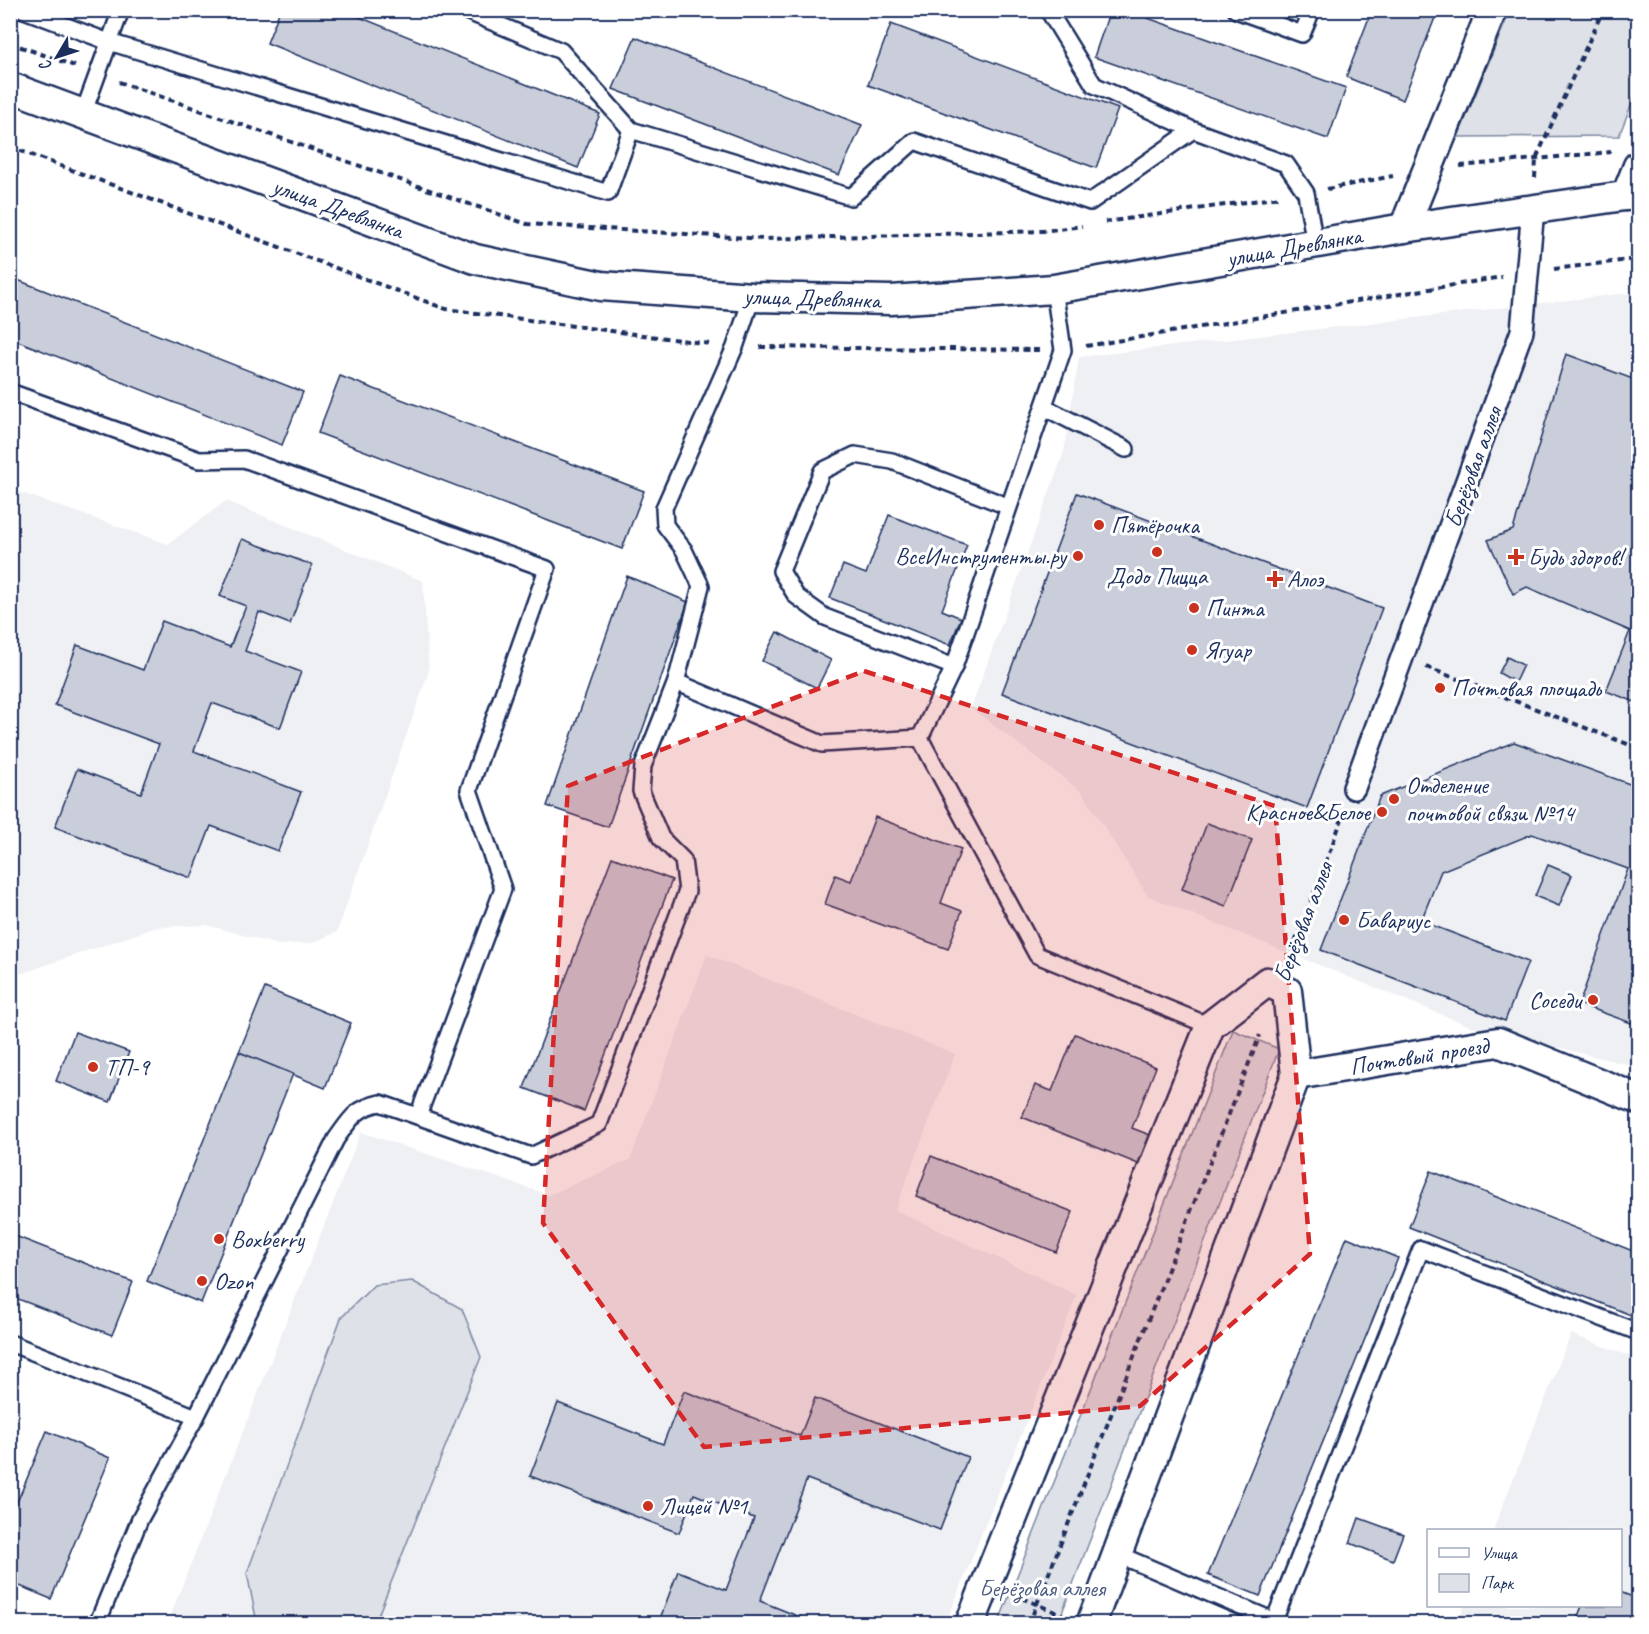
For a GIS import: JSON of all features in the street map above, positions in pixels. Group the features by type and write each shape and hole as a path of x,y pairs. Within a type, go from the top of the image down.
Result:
{"street":[{"path":"1404,228 1492,10"},
{"name":"улица Древлянка","path":"10,87 475,259 601,286 752,297 891,300 1054,289 1404,228 1632,195"},
{"path":"1627,159 1632,195"},
{"name":"Берёзовая аллея","path":"1354,788 1522,331 1533,209"},
{"path":"1082,1621 1117,1554 1296,1075 1287,991 1273,984"},
{"name":"Берёзовая аллея","path":"1210,1026 1273,984"},
{"path":"970,1623 1210,1026"},
{"name":"Почтовый проезд","path":"1296,1075 1498,1042 1638,1099"}],"lane":[{"path":"24,10 109,42 608,193 631,130"},
{"path":"83,114 121,10"},
{"path":"464,10 561,51 631,130 851,197 914,141 1089,202 1193,130"},
{"path":"1048,10 1094,85 1193,130 1286,164 1306,193 1314,244"},
{"path":"1236,10 1302,34 1312,10"},
{"path":"920,738 954,667 1007,506 1063,350 1054,289"},
{"path":"97,1623 141,1519 196,1417 336,1139 352,1116 363,1106 380,1103 531,1156 599,1124 687,891 683,860 662,838 641,791 643,766 676,682 700,586 684,550 665,525 664,508 735,347 752,297"},
{"path":"10,392 199,460 244,459 547,569 469,790 503,889 418,1116"},
{"path":"1044,406 1126,449"},
{"path":"954,667 825,617 796,596 782,571 822,471 855,455 892,461 1007,506"},
{"path":"676,682 822,744 920,738"},
{"path":"920,738 1037,956 1210,1026"},
{"path":"1117,1554 1274,1621 1420,1249 1638,1332"},
{"path":"10,1343 196,1417"}],"path":[{"path":"1533,209 1536,159 1603,10"},
{"path":"10,42 527,224 764,239 1043,231 1088,225"},
{"path":"1100,223 1306,193 1428,169 1536,159 1627,159"},
{"path":"1527,272 1638,259"},
{"path":"1403,658 1638,748"},
{"name":"Берёзовая аллея","path":"1273,984 1354,788"},
{"path":"1029,1623 1262,1030"},
{"path":"987,1583 1082,1621"}],"highlighted area":[{"path":"864,671 1275,806 1310,1254 1140,1406 704,1447 543,1223 568,786"}],"shaded area":[{"path":"1638,292 1638,1067 1470,1026 1148,896 1082,792 971,708 1064,452 1079,357"},
{"path":"13,490 168,544 226,501 423,581 429,671 337,932 312,943 278,945 207,925 157,927 11,977 10,498"},
{"path":"707,955 955,1054 895,1210 1077,1295 946,1623 167,1624 361,1132 549,1195 630,1160"},
{"path":"1571,1334 1638,1359 1638,1623 1457,1624 1464,1607 1622,1607 1622,1529 1493,1529"}],"green space":[{"path":"1510,11 1638,11 1638,87 1619,136 1458,137"},
{"name":"Берёзовая аллея","path":"1233,1030 1279,1049 1058,1623 998,1624"},
{"path":"412,1281 462,1309 481,1357 375,1623 257,1623 247,1573 341,1318 374,1285"}],"building":[{"path":"280,10 342,10 600,114 578,168 267,43"},
{"path":"1110,10 1125,10 1346,88 1328,139 1094,57"},
{"path":"1372,10 1438,10 1403,100 1346,77"},
{"path":"891,24 1118,109 1096,168 868,85"},
{"path":"635,37 862,125 839,175 613,89"},
{"path":"10,277 303,392 282,445 10,338"},
{"path":"1566,354 1638,381 1638,703 1606,691 1630,631 1527,587 1513,594 1488,540 1513,530"},
{"path":"340,376 644,491 622,549 318,433"},
{"name":"Ягуар","path":"1077,493 1382,608 1307,808 1002,693"},
{"path":"889,515 967,545 942,610 961,618 950,645 830,598 843,565 866,574"},
{"path":"242,539 312,565 290,624 259,612 245,651 301,672 280,728 212,703 194,751 301,792 278,851 211,826 191,878 55,827 77,769 141,793 159,744 55,705 77,645 143,670 162,621 230,647 246,606 220,596"},
{"path":"627,576 688,602 608,827 547,806"},
{"path":"777,632 831,660 817,688 762,661"},
{"path":"1507,657 1523,665 1515,682 1499,673"},
{"path":"1514,742 1638,787 1638,1011 1634,1024 1579,1004 1628,869 1532,834 1441,871 1421,921 1528,962 1505,1021 1321,950 1380,796"},
{"path":"875,817 961,849 941,903 962,911 948,949 825,904 835,875 851,881"},
{"path":"1207,823 1252,840 1226,906 1182,889"},
{"path":"612,857 672,880 584,1111 524,1088"},
{"path":"1548,865 1572,875 1559,906 1535,896"},
{"path":"265,988 351,1023 325,1088 239,1052"},
{"name":"ТП-9","path":"75,1032 129,1052 110,1102 56,1081"},
{"path":"1075,1034 1156,1067 1132,1128 1155,1137 1143,1166 1022,1117 1035,1085 1052,1091"},
{"path":"239,1052 293,1074 201,1303 147,1281"},
{"path":"931,1156 1073,1212 1056,1252 916,1196"},
{"path":"1431,1171 1638,1253 1638,1318 1409,1227"},
{"path":"10,1234 133,1282 112,1335 10,1296"},
{"path":"1347,1237 1398,1258 1260,1596 1208,1575"},
{"name":"Лицей №1","path":"684,1391 800,1436 815,1398 968,1457 940,1530 807,1479 760,1601 810,1621 809,1624 658,1624 678,1571 726,1590 754,1518 694,1494 679,1533 530,1476 558,1403 663,1444"},
{"path":"47,1431 110,1458 51,1599 10,1582 10,1519"},
{"path":"1359,1518 1403,1534 1393,1560 1350,1543"},
{"path":"1622,1593 1638,1599 1638,1624 1575,1624 1582,1607 1622,1607"}],"place":[{"name":"Пятёрочка","path":"1099,525"},
{"name":"Додо Пицца","path":"1157,552"},
{"name":"ВсеИнструменты.ру","path":"1078,556"},
{"name":"Будь здоров!","path":"1516,557"},
{"name":"Алоэ","path":"1275,579"},
{"name":"Пинта","path":"1194,608"},
{"name":"Ягуар","path":"1192,650"},
{"name":"Почтовая площадь","path":"1440,688"},
{"name":"Отделение почтовой связи №14","path":"1394,799"},
{"name":"Красное&Белое","path":"1382,812"},
{"name":"Бавариус","path":"1344,920"},
{"name":"Соседи","path":"1593,1000"},
{"name":"ТП-9","path":"93,1067"},
{"name":"Boxberry","path":"219,1239"},
{"name":"Ozon","path":"202,1281"},
{"name":"Лицей №1","path":"648,1506"}]}
